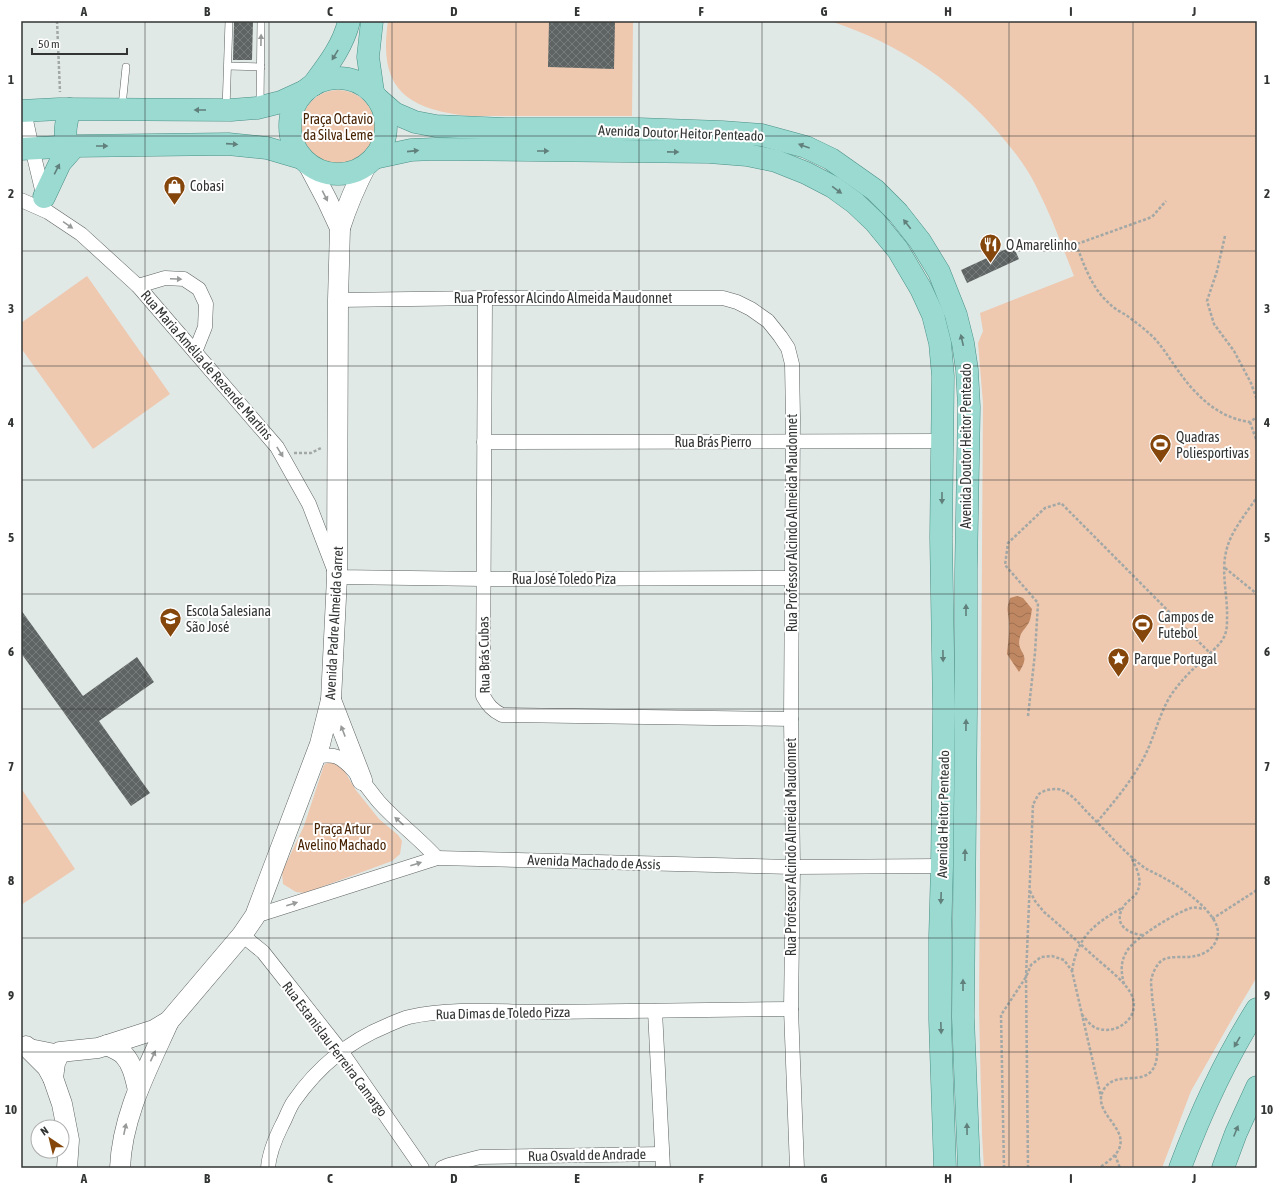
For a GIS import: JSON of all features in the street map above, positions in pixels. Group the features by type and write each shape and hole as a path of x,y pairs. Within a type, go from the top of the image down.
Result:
{"main road":[{"path":"304,161 291,136 290,120 295,104 335,56 343,40 349,21"},
{"path":"26,149 70,146 228,144 267,148 304,161 320,171 333,174 346,174 358,170 371,161 383,142 386,128 384,114 375,95 368,57 372,21"},
{"path":"23,111 66,109 226,110 260,107 281,102 327,80 341,78 355,81 375,95"},
{"name":"Avenida Doutor Heitor Penteado","path":"375,95 394,113 415,122 436,126 505,129 639,129 762,134 806,147 825,156 842,166 875,190 898,213 915,235 939,272 956,315 963,343 967,370 969,407 966,649"},
{"path":"46,204 60,163 70,146 64,129 66,109"},
{"name":"Avenida Doutor Heitor Penteado","path":"371,161 411,150 434,149 709,152 754,157 776,162 806,173 833,187 855,203 875,222 898,250 921,289 933,315 940,343 943,376 942,450"},
{"name":"Avenida Heitor Penteado","path":"942,450 942,622 944,710 940,1012 946,1168"},
{"name":"Avenida Heitor Penteado","path":"966,649 963,1017 969,1168"},
{"path":"1180,1168 1210,1095 1236,1043 1257,1009"},
{"path":"1223,1168 1251,1114 1257,1087"}],"street":[{"path":"23,111 26,149 46,204"},
{"name":"Avenida Padre Almeida Garret","path":"23,1044 60,1052 98,1048 154,1030 169,1021 242,935 255,916 320,744 331,700 337,577 338,300 340,228 327,200 304,161"},
{"path":"340,228 357,182 371,161"},
{"name":"Rua Maria Amélia de Rezende Martins","path":"21,200 46,204 138,286 281,453 309,504 337,577"},
{"path":"138,286 165,278 184,279 199,289 206,304 205,327 195,352"},
{"name":"Rua Professor Alcindo Almeida Maudonnet","path":"338,300 485,298 723,298 738,302 768,321 788,348 792,364 793,441 791,719 793,867 791,1008 797,1168"},
{"name":"Rua Brás Cubas","path":"485,298 483,696 488,705 494,711 502,715 791,719"},
{"name":"Rua Brás Pierro","path":"484,442 793,441 942,450"},
{"name":"Rua José Toledo Piza","path":"337,577 484,579 792,578"},
{"path":"331,700 362,780"},
{"path":"316,756 336,756 343,760 389,812 437,858"},
{"name":"Avenida Machado de Assis","path":"255,916 437,858 793,867 942,866"},
{"name":"Rua Estanislau Ferreira Camargo","path":"242,935 263,952 341,1051 422,1168"},
{"name":"Rua Dimas de Toledo Pizza","path":"268,1168 268,1159 293,1102 316,1074 341,1051 372,1032 407,1017 436,1012 467,1011 656,1011 791,1008"},
{"path":"656,1011 662,1161"},
{"path":"120,1168 120,1157 125,1127 138,1090 169,1021"},
{"path":"23,1044 48,1067 53,1078 62,1104 69,1140 67,1168"},
{"path":"107,1045 123,1054 129,1062 138,1090"},
{"path":"53,1078 55,1063 60,1052"},
{"name":"Rua Osvald de Andrade","path":"442,1168 480,1157 662,1161"}],"lane":[{"path":"226,110 229,21"},
{"path":"260,107 261,21"},
{"path":"228,66 261,67"},
{"path":"122,110 126,67"}],"path":[{"path":"58,21 66,109"},
{"path":"1063,249 1152,217 1166,201"},
{"path":"1225,236 1217,270 1207,301 1214,324 1234,351 1251,383 1257,400"},
{"path":"1076,244 1088,275 1110,305 1130,317 1152,336 1183,377 1208,404 1227,417 1238,421 1250,422 1257,417"},
{"path":"1250,422 1257,442"},
{"path":"281,453 311,453 338,439"},
{"path":"1097,822 1133,776 1142,761 1149,748 1160,717 1182,679 1219,645 1226,631 1227,612 1225,553 1230,539 1257,497"},
{"path":"1028,716 1035,653 1038,603 1005,564 1008,544 1045,508 1061,503 1210,653"},
{"path":"1225,567 1257,594"},
{"path":"1028,1168 1026,977 1033,804 1039,794 1051,789 1062,790 1074,798 1131,857 1144,868 1183,889 1205,909 1215,923 1218,931 1217,938 1213,946 1208,951 1195,956 1168,958 1160,961 1155,969 1151,981 1157,1045 1154,1068 1141,1078 1120,1078 1111,1081 1104,1090 1101,1098"},
{"path":"1099,1168 1115,1155 1119,1149 1120,1142 1118,1131 1102,1109 1101,1098 1072,971 1074,958 1080,943 1098,923 1123,907 1137,893 1139,882 1138,872 1131,857"},
{"path":"1212,919 1257,890"},
{"path":"1030,891 1035,901 1044,912 1124,984 1132,996 1133,1010 1128,1021 1117,1029 1106,1030 1094,1027 1082,1015"},
{"path":"1123,907 1120,914 1121,923 1126,931 1143,935"},
{"path":"1124,984 1121,973 1121,964 1127,950 1134,942 1182,911 1193,907 1205,909"},
{"path":"1004,1168 1001,1015 1026,977 1031,965 1041,958 1052,956 1064,960 1072,971"},
{"path":"1115,1155 1120,1168"}],"green space":[{"path":"388,21 633,21 632,116 469,116 447,113 428,108 413,101 401,91 392,79 387,63 386,44"},
{"name":"Parque Portugal","path":"830,21 1257,21 1257,977 1191,1091 1162,1168 984,1168 979,1009 983,403 978,343 983,331 980,313 1074,276 1051,219 1027,169 989,122 950,85 905,54 856,30"},
{"name":"Praça Octavio da Silva Leme","path":"331,90 345,90 359,96 369,106 375,120 373,141 369,148 359,158 345,164 331,164 317,158 307,148 301,134 301,120 307,106 317,96"},
{"path":"87,276 170,394 93,449 21,348 21,323"},
{"name":"Praça Artur Avelino Machado","path":"336,761 341,765 355,789 379,819 398,835 402,841 400,854 392,861 305,893 296,892 283,884 282,872 304,826 324,765 329,762"},
{"path":"21,788 75,869 21,905"}],"water":[{"path":"1017,596 1023,598 1032,609 1030,621 1020,637 1019,643 1024,660 1019,672 1007,654 1009,629 1008,605 1010,598"}],"building":[{"path":"234,21 253,21 252,60 233,60"},
{"path":"549,21 615,21 614,69 548,67"},
{"name":"O Amarelinho","path":"1013,246 1019,259 967,283 961,270"},
{"path":"21,610 83,696 137,657 154,682 99,721 150,793 131,806 21,653"}],"place":[{"name":"Cobasi","path":"174,206"},
{"name":"O Amarelinho","path":"990,264"},
{"name":"Quadras Poliesportivas","path":"1161,464"},
{"name":"Escola Salesiana São José","path":"171,638"},
{"name":"Campos de Futebol","path":"1143,644"},
{"name":"Parque Portugal","path":"1119,678"}]}
